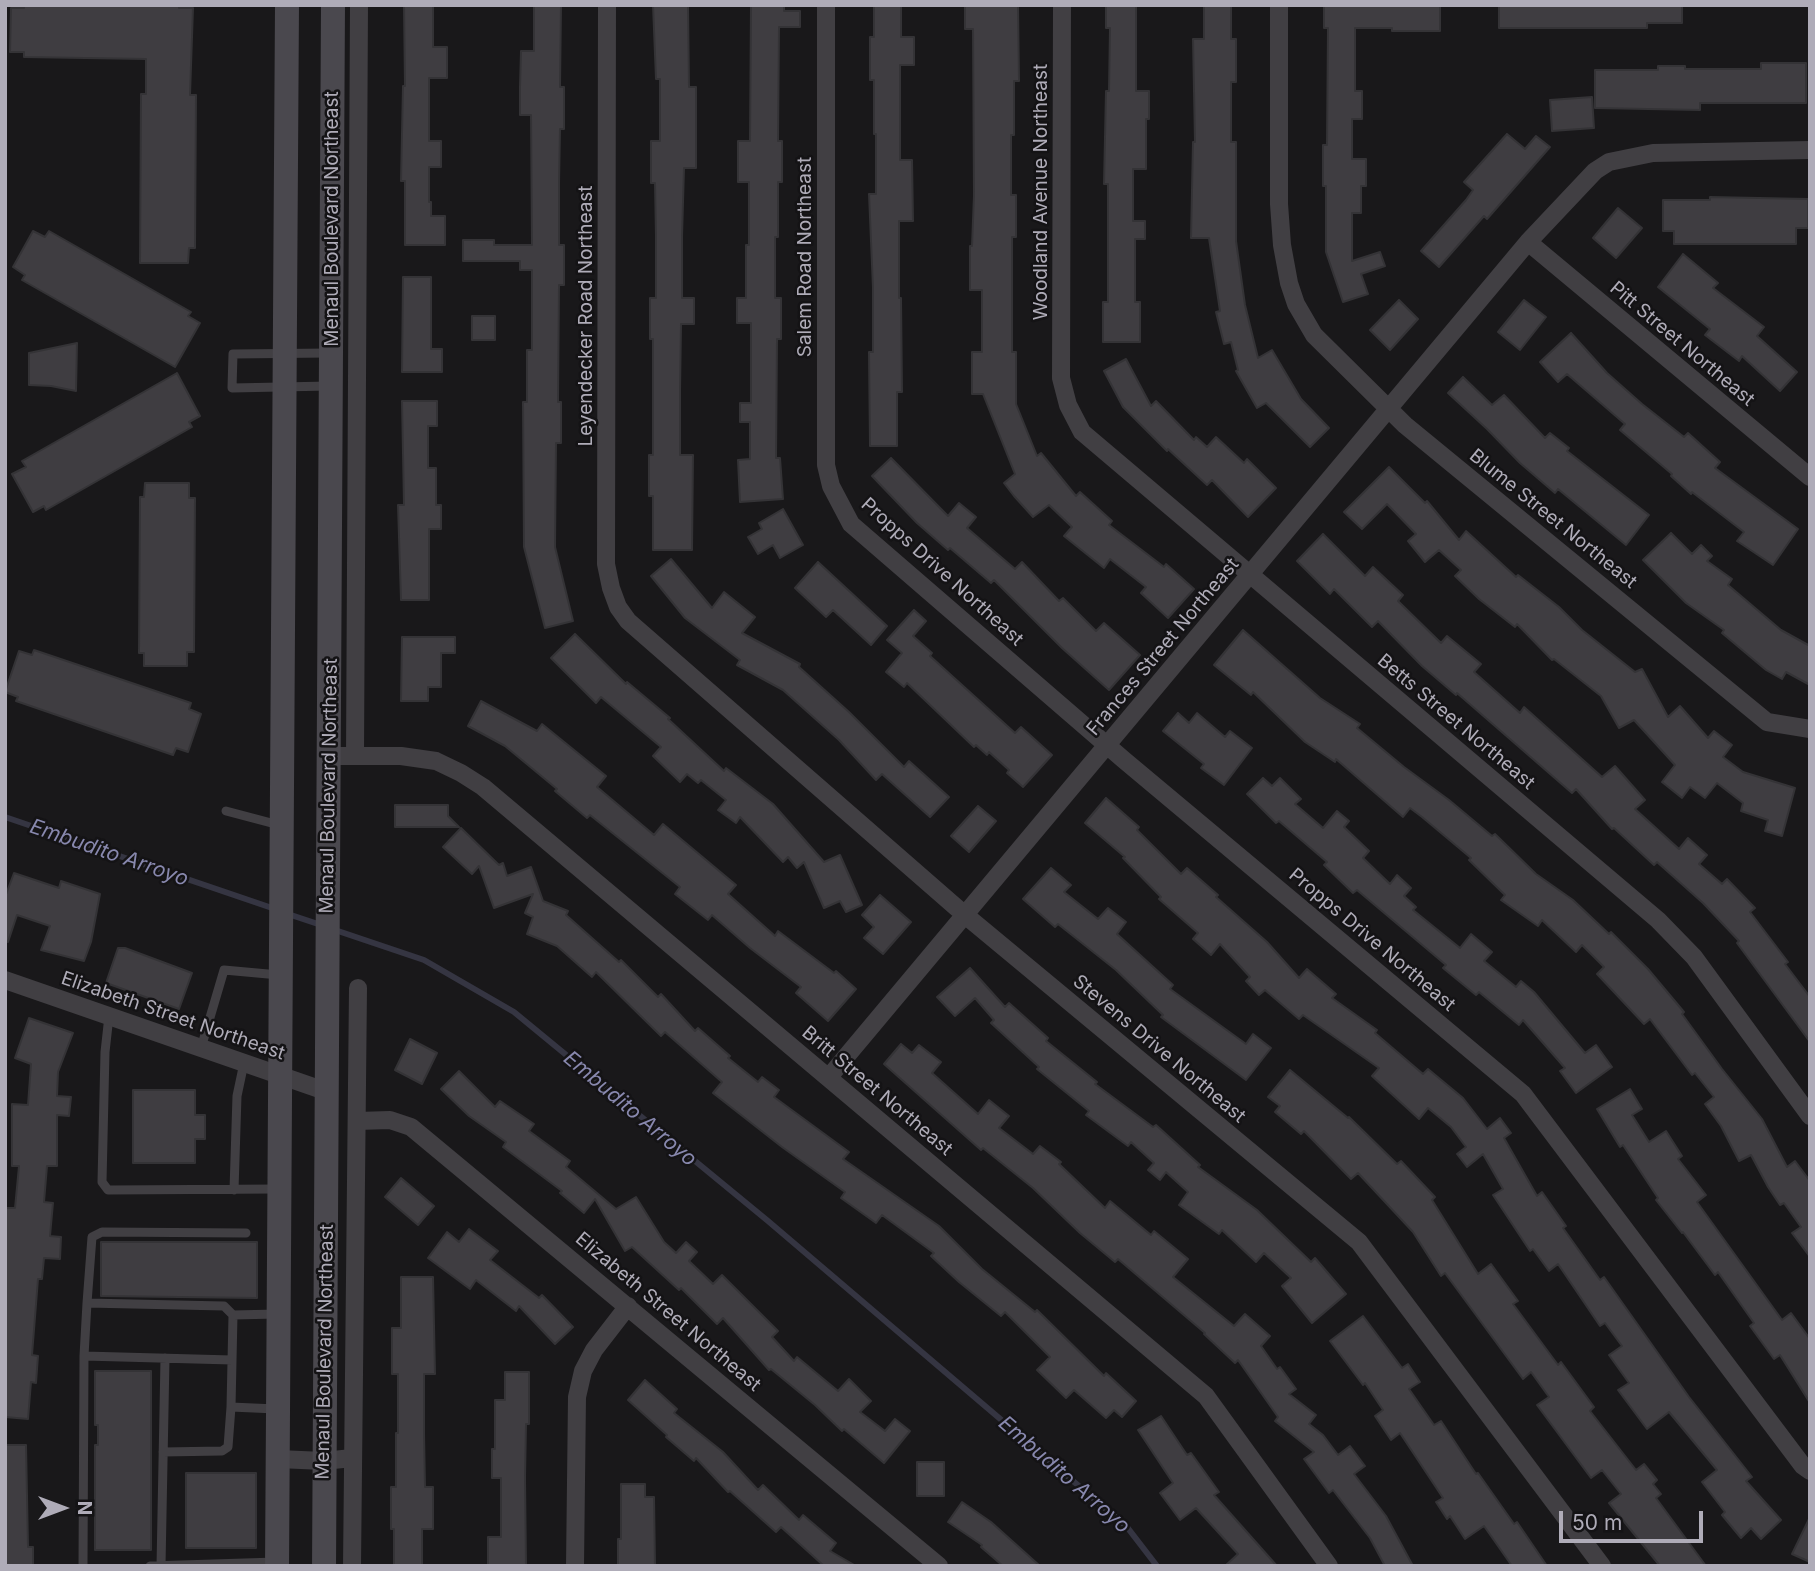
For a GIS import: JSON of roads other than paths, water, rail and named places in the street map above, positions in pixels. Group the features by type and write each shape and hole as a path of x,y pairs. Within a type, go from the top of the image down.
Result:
{"main road":[{"path":"277,1564 286,5"},
{"name":"Menaul Boulevard Northeast","path":"324,1566 333,5"}],"street":[{"path":"355,756 359,5"},
{"name":"Leyendecker Road Northeast","path":"607,5 606,564 618,607 628,621"},
{"name":"Salem Road Northeast","path":"826,5 826,465 839,506"},
{"name":"Woodland Avenue Northeast","path":"1061,379 1062,5"},
{"name":"Blume Street Northeast","path":"1279,5 1279,204 1282,246 1296,304 1314,335 1387,409 1767,722 1810,729"},
{"name":"Frances Street Northeast","path":"829,1077 1528,242 1595,171 1609,162 1653,153 1810,150"},
{"name":"Pitt Street Northeast","path":"1528,242 1810,477"},
{"name":"Betts Street Northeast","path":"1061,379 1068,405 1082,432 1658,920 1694,957 1809,1114"},
{"name":"Propps Drive Northeast","path":"839,506 850,524 1107,746 1523,1094 1803,1466 1810,1471"},
{"name":"Stevens Drive Northeast","path":"628,621 965,915 1359,1242 1602,1566"},
{"name":"Britt Street Northeast","path":"330,756 401,756 436,761 483,787 1206,1396 1329,1566"},
{"name":"Elizabeth Street Northeast","path":"5,980 328,1092"},
{"path":"352,1566 358,988"},
{"name":"Elizabeth Street Northeast","path":"357,1121 390,1120 411,1127 939,1566"},
{"path":"575,1566 577,1397 583,1371 594,1350 628,1306"},
{"path":"278,1459 324,1461 352,1458"}],"lane":[{"path":"331,353 233,354 232,388 331,386"},
{"path":"226,811 282,826"},
{"path":"201,1048 224,970 280,975"},
{"path":"109,1016 105,1052 102,1182 108,1190 279,1189"},
{"path":"234,1190 237,1096 244,1063"},
{"path":"83,1566 84,1356 92,1237 102,1232 246,1233"},
{"path":"87,1303 224,1306 233,1315 279,1314"},
{"path":"163,1452 222,1451 228,1447 233,1315"},
{"path":"84,1356 232,1360"},
{"path":"161,1566 164,1358"},
{"path":"231,1407 278,1409"},
{"path":"150,1566 277,1564"}],"waterway":[{"name":"Embudito Arroyo","path":"5,817 275,909"},
{"name":"Embudito Arroyo","path":"288,914 321,925"},
{"name":"Embudito Arroyo","path":"335,930 424,960 514,1012 768,1221 1127,1527 1157,1566"}]}
